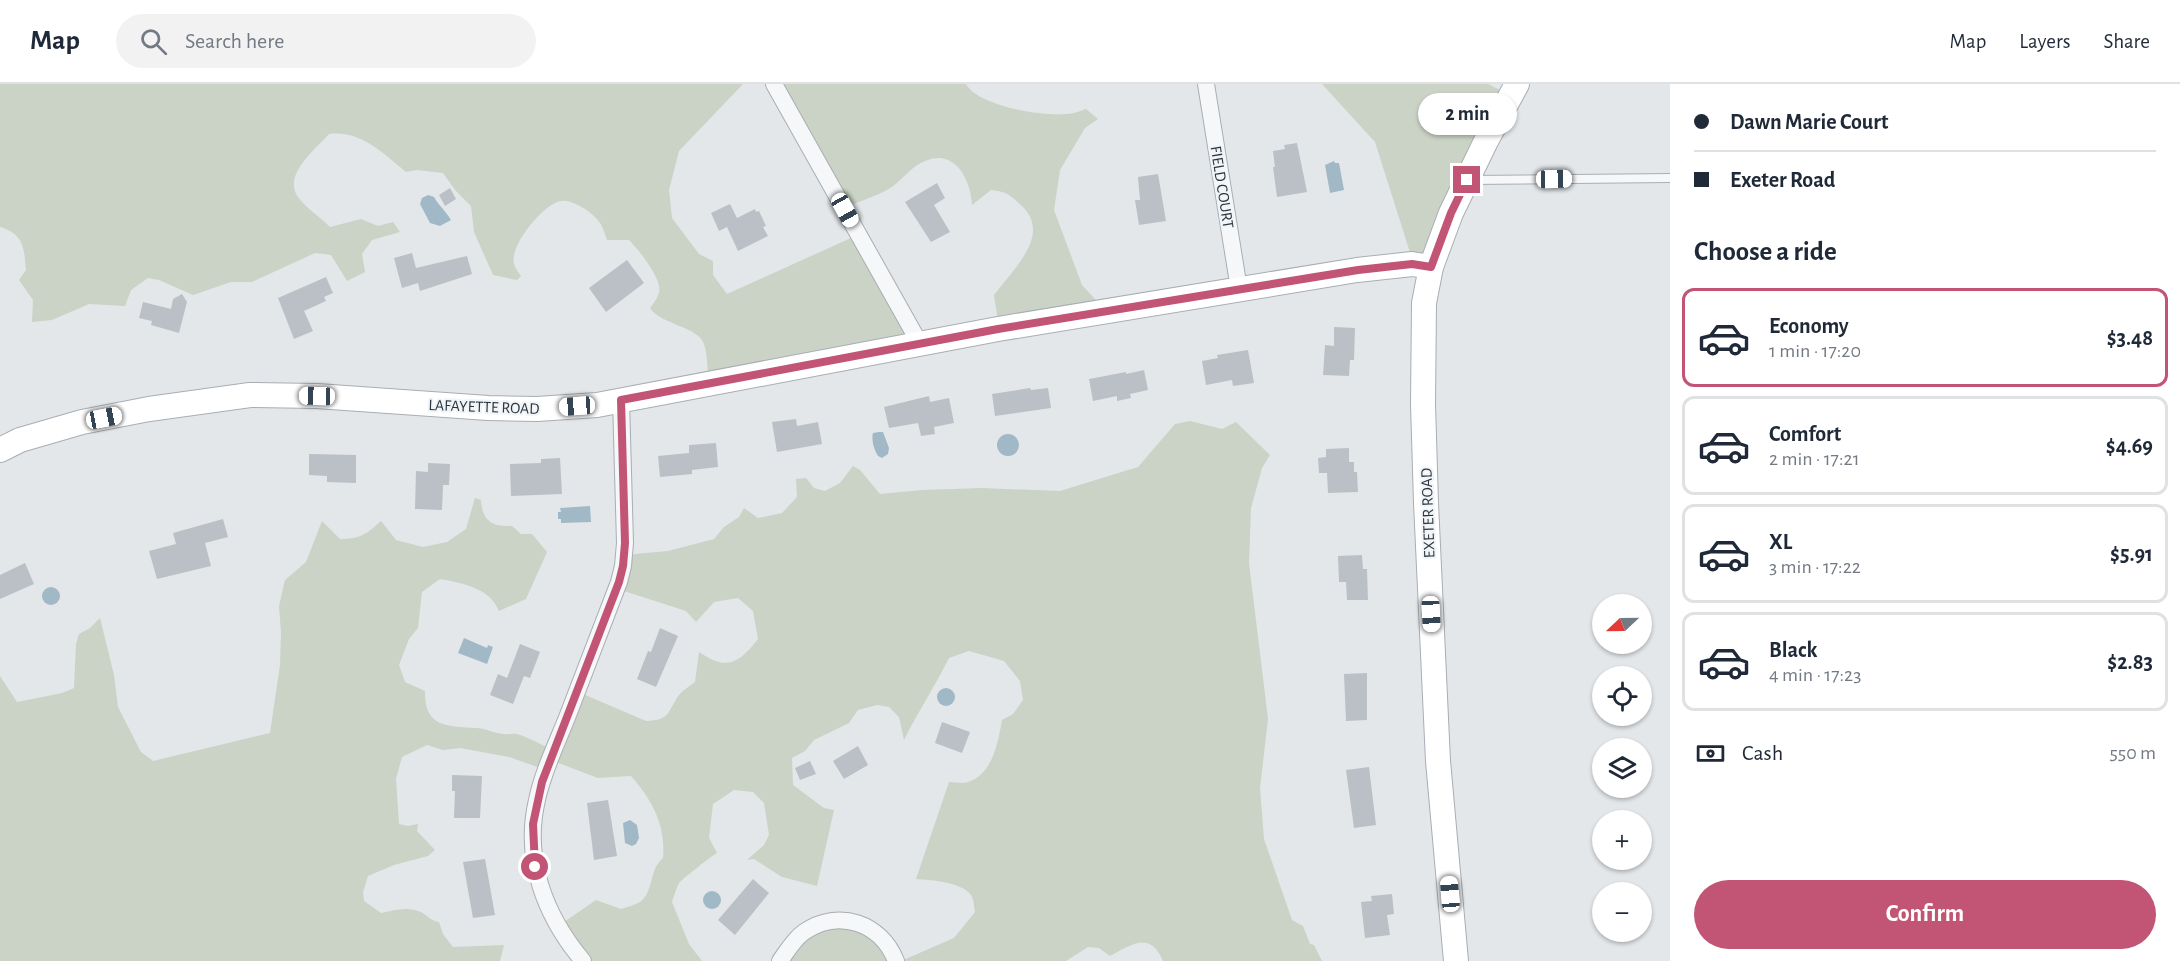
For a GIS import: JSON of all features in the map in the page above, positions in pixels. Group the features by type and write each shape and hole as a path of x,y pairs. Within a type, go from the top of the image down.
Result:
{"street":[{"path":"774,84 920,344"},
{"name":"FIELD COURT","path":"1206,84 1239,289"},
{"name":"EXETER ROAD","path":"1456,961 1438,761 1426,503 1423,404 1424,303 1431,267 1451,213 1517,84"},
{"name":"LAFAYETTE ROAD","path":"0,450 20,440 82,422 149,409 250,395 317,396 488,408 537,409 597,405 920,344 1239,289 1358,270 1412,264 1431,267"},
{"path":"583,961 557,928 540,888 533,846 533,824 542,782 619,582 623,566 625,543 621,400"},
{"path":"780,961 802,934 818,924 838,920 859,923 877,933 891,948 896,961"}],"lane":[{"path":"1467,180 1670,178"}],"green space":[{"path":"0,84 743,84 679,151 669,190 672,218 699,254 713,261 713,275 727,294 862,233 913,340 709,383 707,358 700,338 695,333 655,314 650,308 657,298 659,289 658,281 647,262 629,240 607,240 600,223 588,211 577,204 566,201 554,204 545,210 529,227 517,247 514,264 521,276 517,280 493,275 474,232 471,206 443,173 417,170 406,172 371,145 341,134 329,134 309,155 297,171 294,189 301,201 330,227 361,219 378,226 393,222 400,232 372,240 362,254 365,272 347,281 331,255 315,253 252,282 231,282 193,295 159,280 148,278 131,290 125,306 89,304 52,320 32,322 33,300 19,280 26,270 21,243 14,234 0,227"},
{"path":"781,84 966,84 983,98 1028,112 1072,114 1086,109 1098,119 1085,128 1060,170 1054,210 1082,285 1105,310 999,328 994,295 1019,263 1031,241 1033,229 1031,218 1023,207 1008,195 991,190 972,205 965,177 959,169 945,159 936,158 916,166 883,192 854,204 849,202"},
{"path":"1322,84 1488,84 1510,95 1433,263 1414,265 1375,142"},
{"path":"1190,421 1222,429 1236,422 1270,455 1262,468 1251,508 1249,563 1268,719 1260,788 1264,839 1292,920 1303,926 1310,944 1314,945 1322,961 1163,961 1158,951 1152,946 1140,943 1110,956 1099,948 1088,947 1066,961 901,961 954,938 975,912 972,897 962,888 947,883 916,879 949,782 968,782 983,772 993,756 1002,720 1013,714 1023,700 1020,681 1004,661 969,651 949,658 904,740 899,717 889,707 877,705 858,710 849,723 814,740 805,751 792,758 793,785 824,808 834,810 817,886 782,877 754,859 747,860 764,845 769,835 764,803 753,792 734,790 713,804 709,838 717,853 679,883 672,902 689,944 702,961 589,961 564,922 596,900 621,909 640,902 648,892 655,868 663,858 662,835 651,804 631,776 598,778 556,762 549,771 509,757 460,748 443,750 427,745 402,757 396,779 399,824 408,826 418,824 417,831 435,850 428,856 394,865 368,876 363,892 364,901 381,913 406,909 421,912 439,922 443,934 453,947 504,945 500,961 0,961 0,676 17,702 62,693 74,688 76,644 79,634 90,628 100,618 114,675 118,707 141,752 153,761 270,733 280,665 279,606 285,580 306,562 322,521 340,539 363,535 381,521 396,540 423,547 447,542 466,529 475,498 481,500 483,513 489,521 494,524 512,526 521,534 532,534 547,552 526,599 499,611 495,603 482,592 466,585 440,579 422,592 418,628 409,639 399,665 405,682 425,691 429,712 440,723 496,733 517,734 555,751 583,694 646,721 660,719 667,714 681,693 695,682 699,652 717,662 732,662 744,654 758,639 753,611 738,598 714,602 696,622 686,611 624,591 628,557 635,554 668,551 714,539 724,527 739,517 744,508 758,518 782,513 797,497 796,479 806,478 814,488 825,491 840,483 853,466 860,470 880,494 982,488 1060,491 1138,467 1175,424"},
{"path":"841,918 901,961 782,961 788,951"}],"water":[{"path":"1334,161 1339,163 1344,190 1330,193 1325,165"},
{"path":"428,195 434,197 451,220 440,226 430,223 420,204 422,198"},
{"path":"883,432 889,448 888,454 882,458 878,456 874,448 873,433"},
{"path":"1008,434 1016,437 1019,445 1016,453 1008,456 1000,453 997,445 1000,437"},
{"path":"590,506 591,522 561,523 561,519 558,519 560,508"},
{"path":"47,587 55,587 60,592 58,603 47,605 42,600 42,592"},
{"path":"464,638 487,648 488,645 493,647 487,664 458,653"},
{"path":"942,688 950,688 955,693 953,704 942,706 937,701 937,693"},
{"path":"630,820 637,825 639,838 632,846 625,843 623,823"},
{"path":"708,891 716,891 721,896 719,907 708,909 703,904 703,896"}],"building":[{"path":"1297,143 1307,192 1277,197 1273,151 1285,149 1284,145"},
{"path":"1158,174 1166,221 1139,225 1135,200 1140,200 1138,177"},
{"path":"937,183 945,198 934,205 950,232 931,242 905,202"},
{"path":"450,188 456,199 445,206 439,195"},
{"path":"730,204 737,218 755,209 756,212 759,211 768,236 738,251 727,227 719,231 711,213"},
{"path":"412,253 416,268 467,256 472,274 420,291 418,283 402,288 394,258"},
{"path":"627,260 644,283 606,312 589,288"},
{"path":"326,277 333,293 324,297 326,301 304,311 313,331 294,339 278,298"},
{"path":"182,294 187,302 179,333 151,325 152,321 139,318 143,302 171,309 173,299"},
{"path":"1334,327 1355,328 1354,360 1350,360 1349,376 1323,375 1325,345 1334,346"},
{"path":"1248,350 1254,383 1233,386 1232,380 1206,385 1202,361 1218,358 1217,355"},
{"path":"1144,370 1148,390 1130,394 1131,398 1117,401 1117,396 1093,401 1089,379"},
{"path":"1030,388 1031,390 1048,388 1051,408 995,416 992,394"},
{"path":"929,396 930,402 949,398 954,423 934,427 935,434 921,436 918,423 889,428 884,407"},
{"path":"796,419 797,426 818,422 822,444 777,452 772,422"},
{"path":"716,443 718,467 692,470 692,474 660,477 658,456 689,453 689,445"},
{"path":"1349,448 1349,462 1354,462 1354,472 1357,472 1358,492 1328,493 1327,473 1319,473 1318,458 1326,457 1326,449"},
{"path":"309,454 356,455 356,483 327,482 327,476 309,475"},
{"path":"560,458 562,494 511,496 510,464 541,463 541,459"},
{"path":"428,463 450,464 449,485 443,485 442,510 415,509 416,471 428,472"},
{"path":"223,519 228,537 205,543 211,566 157,579 149,551 176,544 173,533"},
{"path":"1362,555 1363,569 1367,569 1368,600 1347,600 1346,582 1339,582 1338,556"},
{"path":"25,563 34,584 0,599 0,575"},
{"path":"660,628 678,636 656,687 637,679"},
{"path":"520,644 540,652 530,678 524,676 513,704 490,695 498,674 507,678"},
{"path":"1367,673 1367,720 1346,721 1344,674"},
{"path":"942,722 970,732 962,753 935,743"},
{"path":"858,746 868,765 844,779 833,761"},
{"path":"810,761 816,774 800,780 795,768"},
{"path":"1369,767 1376,825 1354,828 1346,770"},
{"path":"452,775 482,776 480,818 454,818 455,791 452,791"},
{"path":"608,800 617,856 594,860 587,803"},
{"path":"485,859 495,915 473,918 463,862"},
{"path":"753,879 769,893 735,935 718,920"},
{"path":"1392,894 1394,914 1387,915 1390,935 1365,938 1361,902 1372,901 1371,896"}],"route":[{"path":"535,867 533,824 542,782 619,582 623,566 625,543 621,400 998,329 1358,270 1412,264 1431,267 1451,213 1467,180"}]}
